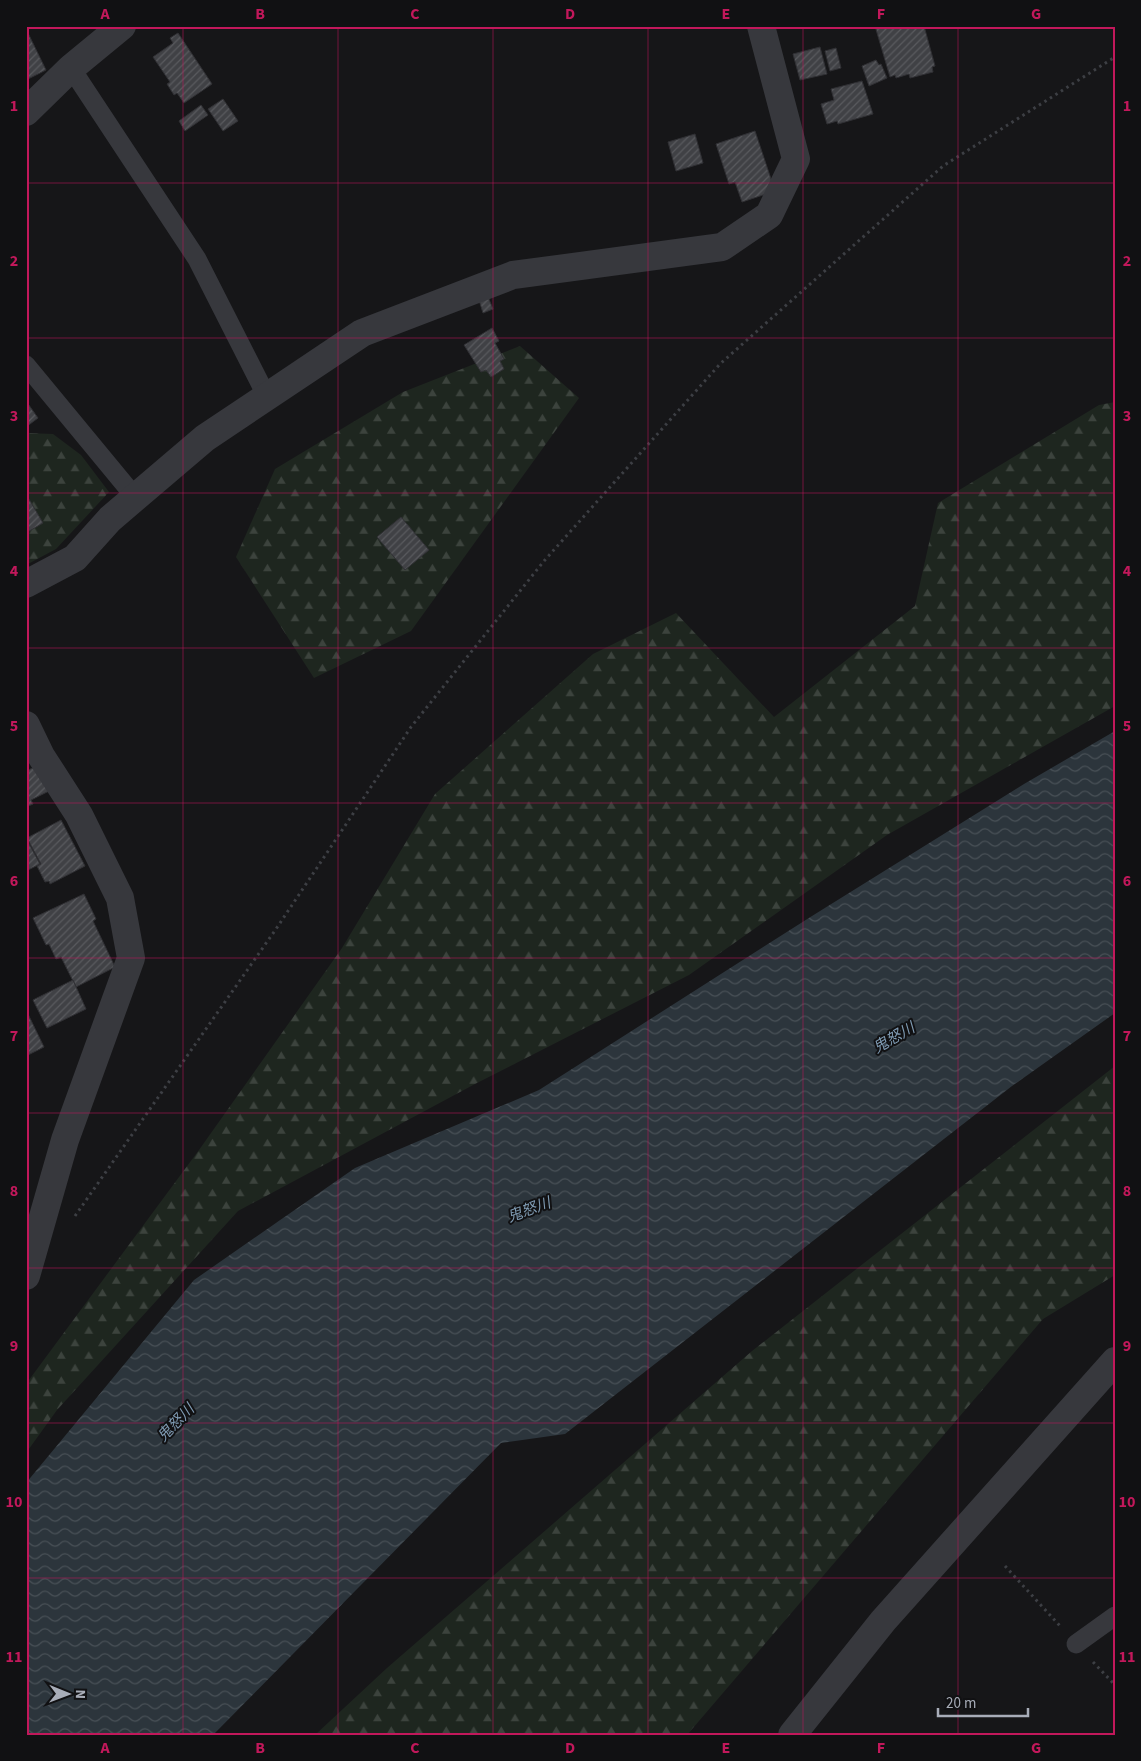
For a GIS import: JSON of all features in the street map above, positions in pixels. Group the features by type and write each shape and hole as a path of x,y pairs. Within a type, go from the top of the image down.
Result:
{"street":[{"path":"26,112 71,68 122,26"},
{"path":"26,584 76,558 110,519 205,438 362,333 513,275 722,247 769,215 796,159 761,26"},
{"path":"26,725 41,756 79,815 120,898 131,958 65,1140 26,1276"},
{"path":"792,1735 883,1621 1115,1361"}],"lane":[{"path":"71,68 197,259 267,397"},
{"path":"26,366 135,498"},
{"path":"1076,1644 1115,1616"}],"path":[{"path":"72,1221 276,929 411,727 544,561 720,364 943,166 1115,57"}],"green space":[{"path":"520,346 579,398 411,631 314,678 236,557 275,469 403,392"},
{"path":"1115,402 1115,706 887,835 689,975 475,1084 238,1211 57,1410 26,1453 26,1384 199,1150 342,948 435,794 593,654 676,613 774,717 915,606 938,503 1099,405"},
{"path":"26,433 53,434 81,455 109,492 56,549 26,565"},
{"path":"1115,1066 1115,1275 1043,1319 687,1735 315,1735 387,1668 752,1351"}],"water":[{"name":"鬼怒川","path":"1115,731 1115,1013 1012,1086 565,1434 501,1443 213,1735 26,1735 26,1483 194,1280 355,1168 539,1090 812,916 1024,784"}],"building":[{"path":"875,26 924,26 935,66 932,67 933,72 910,78 909,74 896,78 895,75 890,77"},
{"path":"26,29 46,70 26,80"},
{"path":"178,33 212,84 184,103 177,93 174,95 167,84 170,82 153,57 173,43 170,38"},
{"path":"820,47 827,74 800,80 793,54"},
{"path":"836,48 841,68 830,71 825,51"},
{"path":"876,60 879,65 881,64 887,78 869,86 862,66"},
{"path":"862,81 873,114 838,124 837,121 827,124 821,104 834,100 831,89"},
{"path":"223,99 238,121 223,131 208,109"},
{"path":"201,105 208,115 185,131 179,121"},
{"path":"755,131 775,191 742,202 735,182 729,184 716,144"},
{"path":"695,134 703,163 676,171 668,142"},
{"path":"488,297 493,309 483,313 479,300"},
{"path":"492,328 499,341 495,343 504,359 500,361 504,369 491,377 486,370 481,372 464,345"},
{"path":"26,401 38,418 26,427"},
{"path":"26,494 43,523 26,533"},
{"path":"401,517 429,550 405,570 377,537"},
{"path":"37,766 49,791 31,800 33,804 26,807 26,771"},
{"path":"61,820 85,866 50,884 49,881 45,882 37,866 41,864 27,838"},
{"path":"26,841 40,864 26,871"},
{"path":"84,894 96,919 93,921 115,967 76,987 61,957 56,959 49,944 46,945 33,918"},
{"path":"73,980 86,1009 47,1028 33,1000"},
{"path":"26,1010 44,1047 26,1056"}]}
